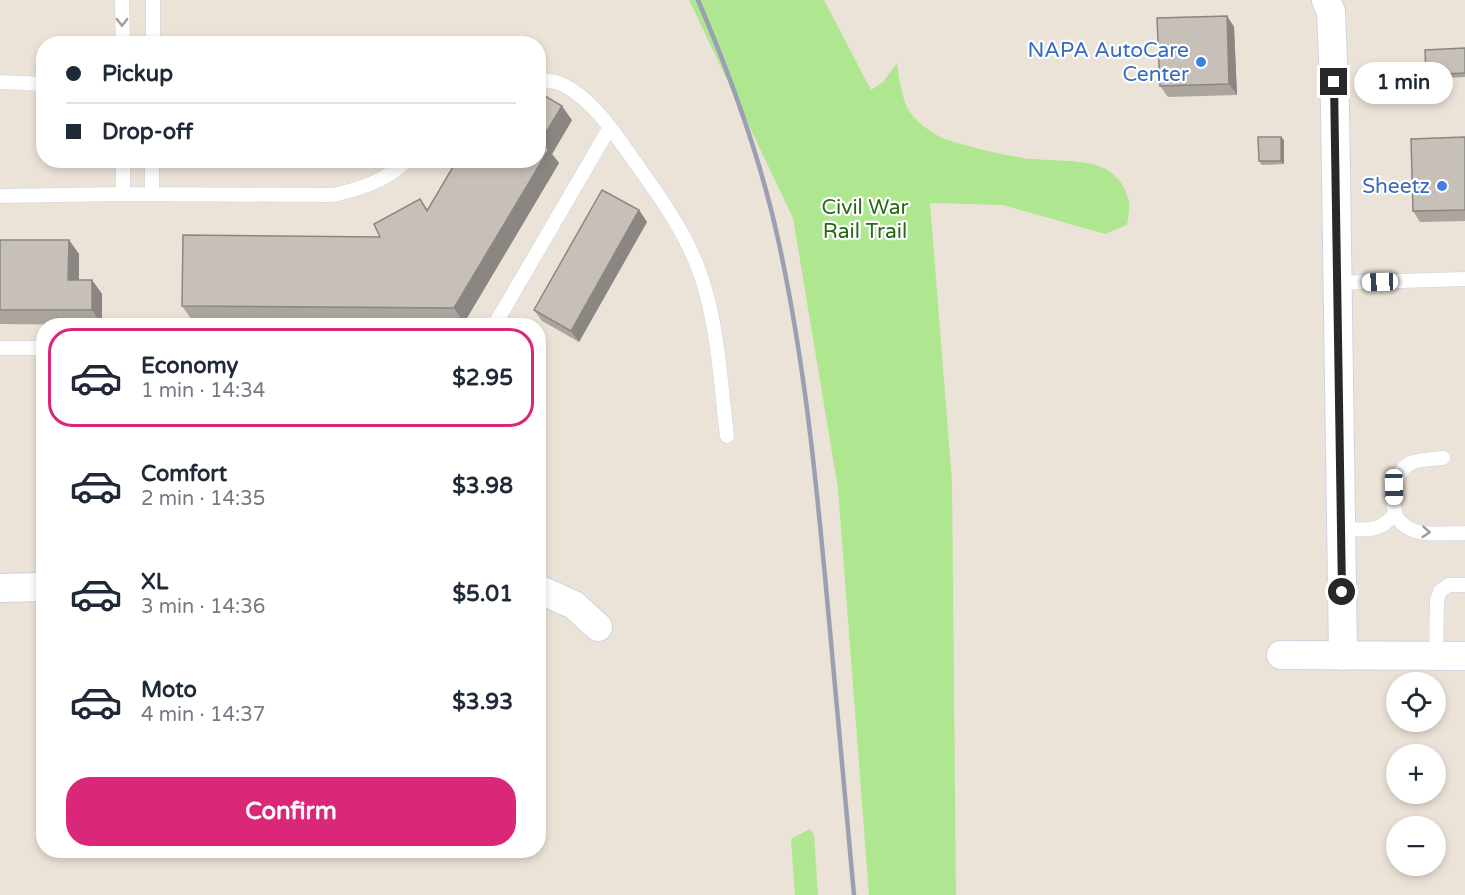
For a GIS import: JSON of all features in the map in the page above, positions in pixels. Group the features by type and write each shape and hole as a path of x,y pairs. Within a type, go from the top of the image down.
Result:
{"street":[{"path":"1332,4 1343,656"},
{"path":"0,588 36,587"},
{"path":"546,593 574,605 598,627"},
{"path":"1281,655 1465,656"}],"lane":[{"path":"122,0 123,36"},
{"path":"153,0 153,36"},
{"path":"546,80 567,86 586,101 610,127 662,199 697,265 712,320 727,436"},
{"path":"0,82 36,84"},
{"path":"499,318 610,127"},
{"path":"123,168 123,194"},
{"path":"152,168 152,194"},
{"path":"0,196 333,195 360,189 386,177 397,168"},
{"path":"1337,283 1465,279"},
{"path":"0,348 36,348"},
{"path":"1443,458 1410,463 1400,474 1394,487 1395,514 1403,525 1412,530 1465,533"},
{"path":"1341,529 1377,529 1395,514"},
{"path":"1436,656 1437,601 1440,591 1449,585 1465,585"}],"green space":[{"name":"Civil War Rail Trail","path":"689,0 824,0 871,90 883,82 897,63 907,107 918,122 934,134 1001,154 1077,162 1104,168 1124,187 1129,202 1127,225 1105,234 1003,205 930,203 952,481 956,895 869,895 838,489 793,218"},
{"path":"810,829 814,835 818,895 795,895 791,839"}],"building":[{"name":"NAPA AutoCare Center","path":"1227,16 1229,84 1160,86 1157,18"},
{"path":"1465,48 1465,73 1426,75 1425,50"},
{"path":"546,97 562,106 546,132"},
{"path":"1258,137 1281,137 1281,161 1259,161"},
{"name":"Sheetz","path":"1465,137 1465,210 1413,211 1411,139"},
{"path":"452,168 538,168 454,308 182,306 183,235 380,237 374,224 420,199 427,211"},
{"path":"602,190 639,210 571,331 534,310"},
{"path":"0,240 69,240 68,280 92,280 92,310 0,310"}],"railway":[{"path":"698,0 722,58 763,177 778,239 795,328 818,508 854,895"}],"place":[{"name":"NAPA AutoCare Center","path":"1201,62"},
{"name":"Sheetz","path":"1442,186"}],"route":[{"path":"1334,82 1342,592"}]}
